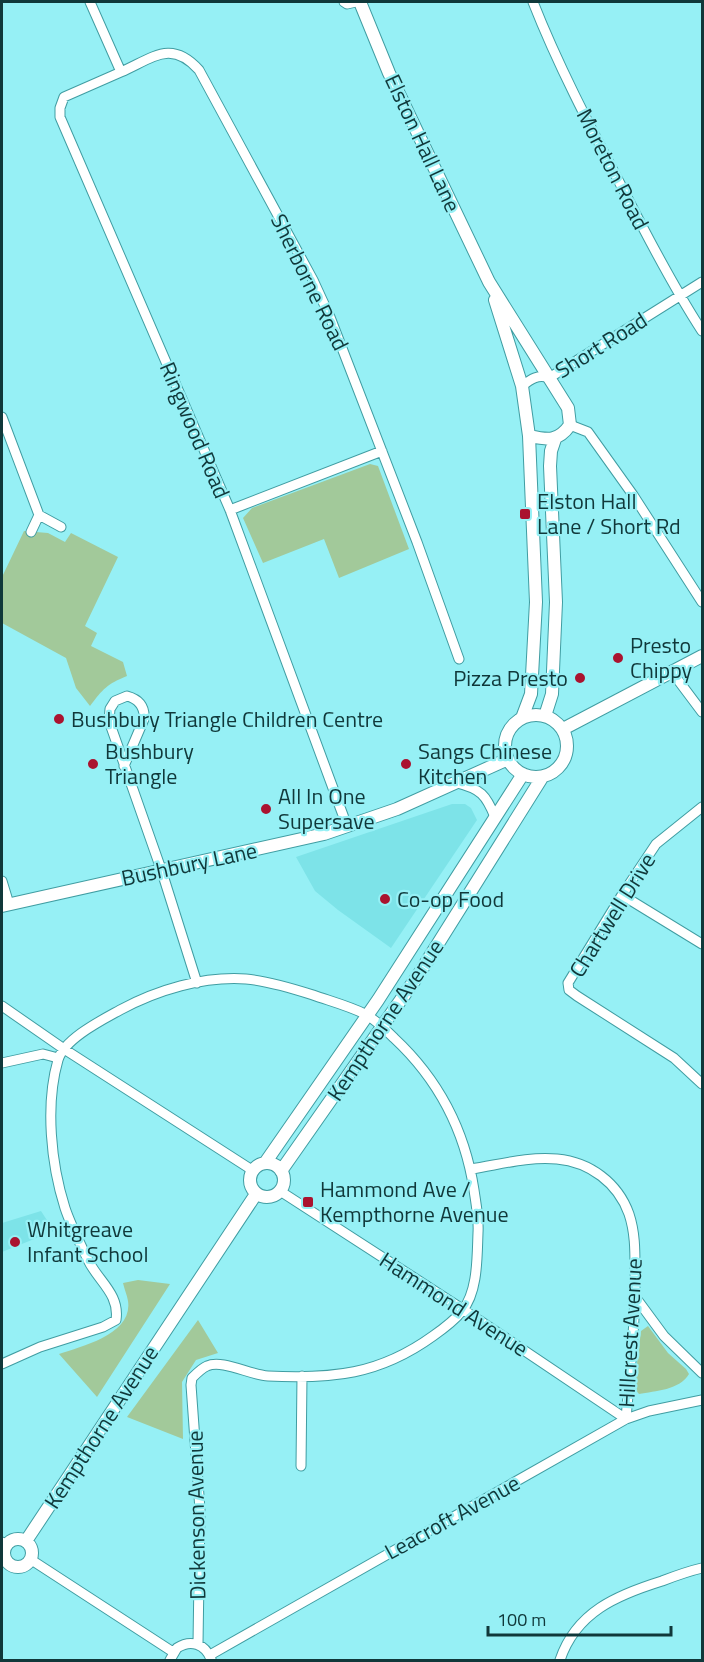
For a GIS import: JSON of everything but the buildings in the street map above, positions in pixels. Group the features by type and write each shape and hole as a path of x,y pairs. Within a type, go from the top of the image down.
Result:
{"street":[{"path":"90,2 121,72"},
{"path":"344,2 347,4 358,2"},
{"name":"Elston Hall Lane","path":"358,2 394,84 489,282 567,408 570,424"},
{"name":"Moreton Road","path":"533,2 554,56 679,296 702,331"},
{"name":"Sherborne Road","path":"121,72 174,52 183,55 200,70 313,280 330,317 459,659"},
{"name":"Ringwood Road","path":"121,72 64,97 60,117 230,510 347,826"},
{"name":"Elston Hall Lane","path":"489,282 522,386 529,435 536,602 531,694 522,718"},
{"name":"Short Road","path":"522,386 542,375 549,378 702,282"},
{"path":"2,417 39,515 61,527"},
{"path":"545,716 552,694 556,602 550,451 555,439 565,432 570,424 588,432 633,495 702,602"},
{"path":"529,435 555,439"},
{"path":"230,510 382,451"},
{"path":"31,532 39,515"},
{"path":"562,729 702,656"},
{"path":"672,672 702,712"},
{"path":"124,766 144,719 141,704 127,696 115,701 110,709 109,721 124,766 161,869 197,983"},
{"path":"534,714 545,716 562,729 567,743 565,758 559,767 543,776 523,774 511,765 508,759 505,749 507,733 514,723 522,718 534,714"},
{"name":"Bushbury Lane","path":"5,905 161,869 261,849 347,826 397,809 508,759"},
{"name":"Kempthorne Avenue","path":"265,1163 368,1015 523,774"},
{"name":"Kempthorne Avenue","path":"281,1171 382,1027 481,878 543,776"},
{"path":"457,783 480,792 488,800 495,817"},
{"name":"Chartwell Drive","path":"702,807 656,844 568,983 569,990 674,1058 702,1084"},
{"path":"2,881 5,905"},
{"path":"622,895 702,944"},
{"path":"2,1364 40,1347 104,1327 116,1320 116,1301 90,1265 68,1216 59,1183 50,1114 58,1058 64,1049 89,1028 142,998 197,983 244,979 271,983 326,999 368,1015 412,1055 429,1075 454,1120 464,1145 471,1169 479,1220 472,1289 464,1310 444,1329 393,1360 361,1372 334,1376 302,1376 301,1466"},
{"path":"2,1006 64,1049 252,1170"},
{"path":"2,1064 44,1054 58,1058"},
{"name":"Hillcrest Avenue","path":"471,1169 557,1159 579,1164 608,1181 620,1195 634,1231 636,1298 626,1419"},
{"path":"265,1163 275,1165 281,1171 284,1179 280,1191 267,1197 256,1194 250,1184 252,1170 265,1163"},
{"name":"Hammond Avenue","path":"280,1191 464,1310 626,1419"},
{"name":"Kempthorne Avenue","path":"26,1541 256,1194"},
{"path":"636,1298 663,1336 702,1373"},
{"name":"Dickenson Avenue","path":"198,1644 200,1510 192,1378 208,1365 219,1364 263,1376 302,1376"},
{"name":"Leacroft Avenue","path":"211,1658 626,1419 649,1411 702,1400"},
{"path":"16,1539 26,1541 32,1550 30,1559 20,1567 9,1565 4,1556 4,1543 16,1539"},
{"path":"30,1559 172,1656 186,1643 198,1644 211,1658"},
{"path":"2,1577 9,1565"},
{"path":"560,1660 565,1644 582,1621 603,1605 637,1589 702,1568"}],"shaded area":[{"path":"452,804 465,804 471,808 477,820 391,948 315,891 296,857"},
{"name":"Whitgreave Infant School","path":"41,1211 54,1231 2,1252 2,1223"}],"green space":[{"path":"370,464 378,466 409,549 339,578 324,539 263,563 243,518 252,508"},
{"path":"24,531 48,533 65,542 71,533 118,557 85,626 97,633 91,646 123,662 127,676 106,688 90,706 76,688 66,658 2,623 2,577"},
{"path":"138,1280 170,1284 97,1397 59,1354 93,1342 115,1330 123,1322 127,1312 128,1301 123,1283"},
{"path":"198,1320 218,1353 196,1360 182,1382 183,1439 127,1417"},
{"path":"648,1326 668,1353 689,1374 673,1387 639,1394 634,1388 641,1331"}],"place":[{"name":"Elston Hall Lane / Short Rd","path":"525,514"},
{"name":"Presto Chippy","path":"618,658"},
{"name":"Pizza Presto","path":"580,678"},
{"name":"Bushbury Triangle Children Centre","path":"59,719"},
{"name":"Bushbury Triangle","path":"93,764"},
{"name":"Sangs Chinese Kitchen","path":"406,764"},
{"name":"All In One Supersave","path":"266,809"},
{"name":"Co-op Food","path":"385,899"},
{"name":"Hammond Ave / Kempthorne Avenue","path":"308,1202"},
{"name":"Whitgreave Infant School","path":"15,1242"}]}
